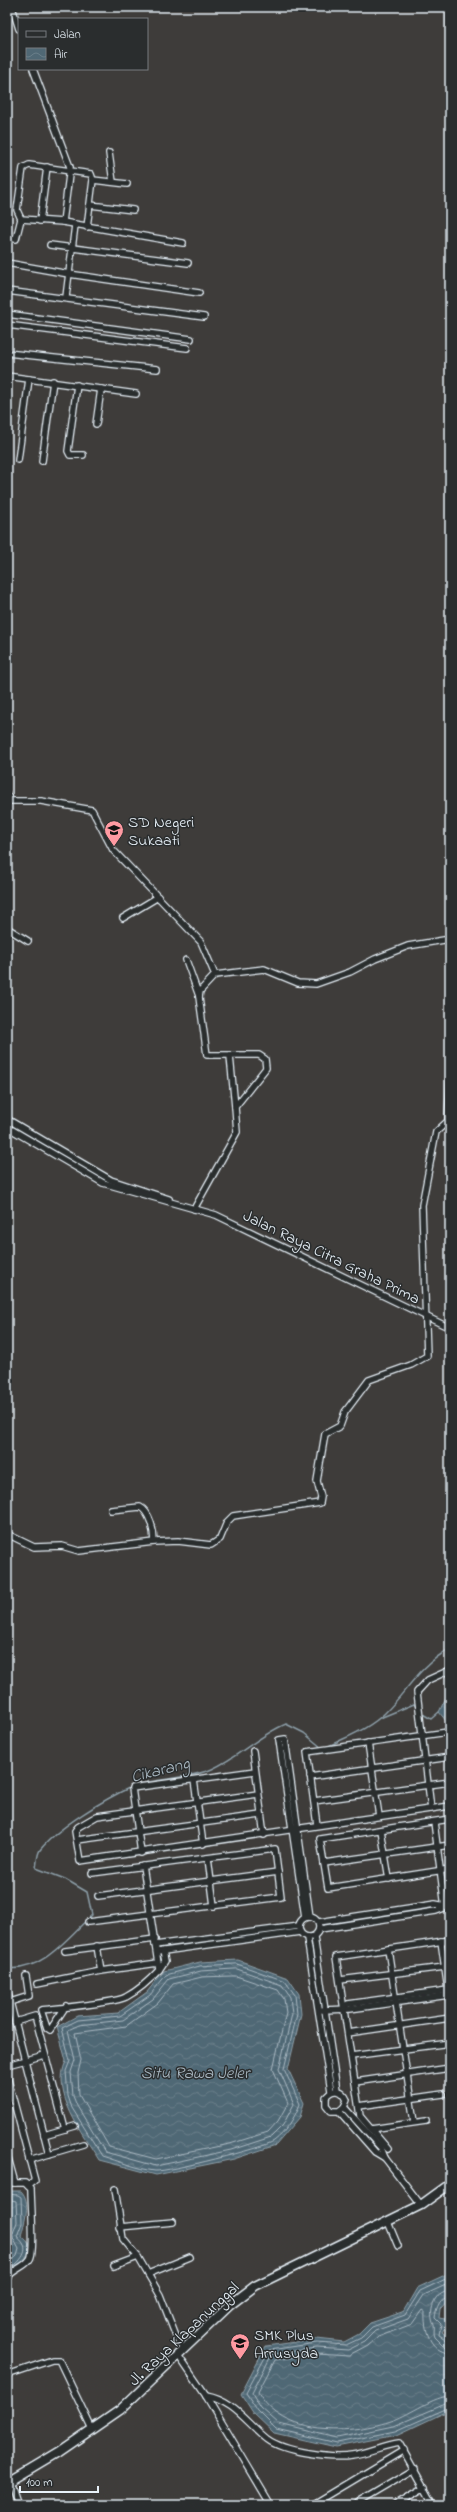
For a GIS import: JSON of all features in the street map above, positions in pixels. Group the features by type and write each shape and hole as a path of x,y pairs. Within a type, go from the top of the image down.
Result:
{"street":[{"path":"12,7 18,26"},
{"path":"450,7 450,26"},
{"path":"33,70 70,170 63,222"},
{"path":"109,153 113,182"},
{"path":"7,238 16,239 21,219 17,210 23,168 26,165 86,172 92,176 93,180 87,227"},
{"path":"40,221 47,167"},
{"path":"93,180 127,184"},
{"path":"90,204 133,210"},
{"path":"21,219 63,222 183,243"},
{"path":"66,297 75,225"},
{"path":"50,245 188,263"},
{"path":"7,262 69,274 199,293"},
{"path":"7,291 66,297 204,317"},
{"path":"7,314 191,339"},
{"path":"7,325 187,348"},
{"path":"7,353 157,369"},
{"path":"7,376 136,394"},
{"path":"18,460 29,379"},
{"path":"42,461 53,382"},
{"path":"77,385 68,451 70,455 83,455"},
{"path":"96,424 101,389"},
{"path":"7,795 9,801 41,801 92,810 113,850 201,942 215,975"},
{"path":"123,918 158,897"},
{"path":"7,928 28,941"},
{"path":"199,997 200,991 215,975 264,969 298,983 316,984 350,972 375,959 408,946 450,939"},
{"path":"186,960 199,997 207,1055 259,1056 266,1064 264,1072 234,1107"},
{"path":"195,1208 237,1132 234,1107 235,1096 230,1056"},
{"path":"7,1534 34,1547 62,1546 79,1551 154,1542 178,1541 211,1545 220,1540 227,1522 233,1516 320,1503 321,1497 317,1481 325,1434 340,1426 345,1412 369,1380 411,1365 426,1356 422,1205 436,1132 448,1121 450,1076"},
{"name":"Jalan Raya Citra Graha Prima","path":"7,1120 123,1187"},
{"name":"Jalan Raya Citra Graha Prima","path":"7,1127 103,1183 123,1187 195,1208 241,1225 450,1328"},
{"path":"111,1510 144,1509 148,1516 154,1542"},
{"path":"432,1808 421,1735 417,1692 428,1680 450,1670"},
{"path":"317,1825 307,1752 448,1732"},
{"path":"282,1739 308,1917"},
{"path":"368,1743 379,1816"},
{"path":"253,1751 264,1836"},
{"path":"310,1777 450,1757"},
{"path":"141,1853 132,1788 255,1771"},
{"path":"194,1780 203,1844"},
{"path":"314,1801 450,1782"},
{"path":"258,1794 97,1816 78,1827 75,1831 80,1861 264,1836 317,1825 450,1806"},
{"path":"77,1840 261,1815"},
{"path":"450,1819 320,1839 328,1888 450,1869"},
{"path":"434,1822 440,1871 448,1906"},
{"path":"382,1830 389,1879"},
{"path":"324,1863 450,1845"},
{"path":"88,1922 281,1897 275,1849 92,1873"},
{"path":"208,1858 214,1906"},
{"path":"144,1866 159,1970"},
{"path":"98,1896 278,1872"},
{"path":"308,1917 319,1922 434,1904 448,1906"},
{"path":"307,1938 314,1937 320,1929 436,1911 448,1906"},
{"path":"377,1913 378,1920"},
{"path":"65,1951 97,1946 174,1942 299,1926 308,1917"},
{"path":"319,1922 320,1929"},
{"path":"299,1926 300,1932 307,1938 318,2010 334,2091"},
{"path":"156,1952 300,1932"},
{"path":"228,1935 230,1942"},
{"path":"314,1937 325,2010 334,2091"},
{"path":"388,2149 360,2116 336,1957 450,1940"},
{"path":"174,1942 175,1949"},
{"path":"441,1942 450,2004"},
{"path":"97,1946 100,1971"},
{"path":"388,1949 414,2122"},
{"path":"66,2006 50,2030 46,2028 41,2010 66,2006 125,1998 148,1983 165,1961 163,1951"},
{"path":"37,1984 100,1971 158,1962"},
{"path":"340,1980 445,1967"},
{"path":"10,2002 29,1996 30,1990 26,1976"},
{"path":"7,1990 49,2154"},
{"path":"318,2010 448,1993"},
{"path":"15,2022 35,2016 64,2129"},
{"path":"348,2033 450,2018"},
{"path":"351,2056 450,2043"},
{"path":"7,2065 45,2055"},
{"path":"355,2082 450,2068"},
{"path":"7,2076 35,2181 28,2186"},
{"path":"334,2091 344,2094 347,2100 344,2107 339,2111 331,2111 326,2105 326,2097 334,2091"},
{"path":"359,2106 443,2094"},
{"path":"344,2107 381,2148 385,2158 421,2205"},
{"path":"339,2111 375,2152 385,2158"},
{"path":"371,2129 426,2121"},
{"path":"44,2134 75,2126"},
{"path":"30,2160 83,2144"},
{"path":"7,2154 15,2183"},
{"path":"7,2183 26,2183 31,2189 34,2252 24,2267 14,2271 7,2278"},
{"name":"Jl. Raya Klapanunggal","path":"9,2482 120,2410 230,2305 255,2286 421,2205 450,2184"},
{"path":"115,2189 120,2227 125,2243 138,2257 160,2295 179,2344 184,2348"},
{"path":"120,2227 173,2222"},
{"path":"388,2222 398,2246"},
{"path":"114,2266 138,2257"},
{"path":"148,2274 190,2257"},
{"path":"178,2355 206,2396 271,2505"},
{"path":"7,2375 52,2360 59,2360 92,2429"},
{"path":"206,2396 228,2402 266,2438 281,2447 343,2456 363,2453 399,2443 415,2468 434,2505"},
{"path":"312,2505 404,2450"},
{"path":"354,2505 415,2468"},
{"path":"9,2482 18,2505"},
{"path":"395,2505 425,2487"}],"water":[{"path":"450,1689 450,1726 439,1712"},
{"name":"Situ Rawa Jeler","path":"238,1960 288,1978 299,1994 301,2014 288,2069 304,2103 300,2117 276,2145 234,2159 156,2175 99,2160 77,2125 65,2099 62,2086 62,2074 66,2061 57,2027 77,2016 118,2013 147,1992 164,1971 200,1962"},
{"path":"7,2191 21,2191 26,2201 27,2207 21,2236 27,2241 29,2252 22,2263 7,2276"},
{"path":"450,2269 450,2298 440,2309 439,2318 450,2320 442,2332 450,2339 450,2410 397,2435 336,2447 274,2433 254,2414 241,2394 266,2346 317,2339 344,2342 359,2334 370,2323 403,2312 417,2288 447,2274"}],"waterway":[{"name":"Cikarang","path":"327,1747 365,1728 379,1719 393,1705 422,1670 450,1649"},
{"path":"380,1718 414,1704 416,1707"},
{"path":"421,1713 431,1719 439,1712"},
{"name":"Cikarang","path":"136,1785 194,1775 212,1769 267,1734 286,1724 304,1733 322,1748"},
{"name":"Cikarang","path":"7,1968 20,1968 32,1965 43,1959 54,1951 92,1915 87,1892 65,1879 36,1868 38,1854 48,1841 82,1814 131,1787"}],"place":[{"name":"SD Negeri Sukaati","path":"114,847"},
{"name":"SMK Plus Arrusyda","path":"240,2360"}]}
